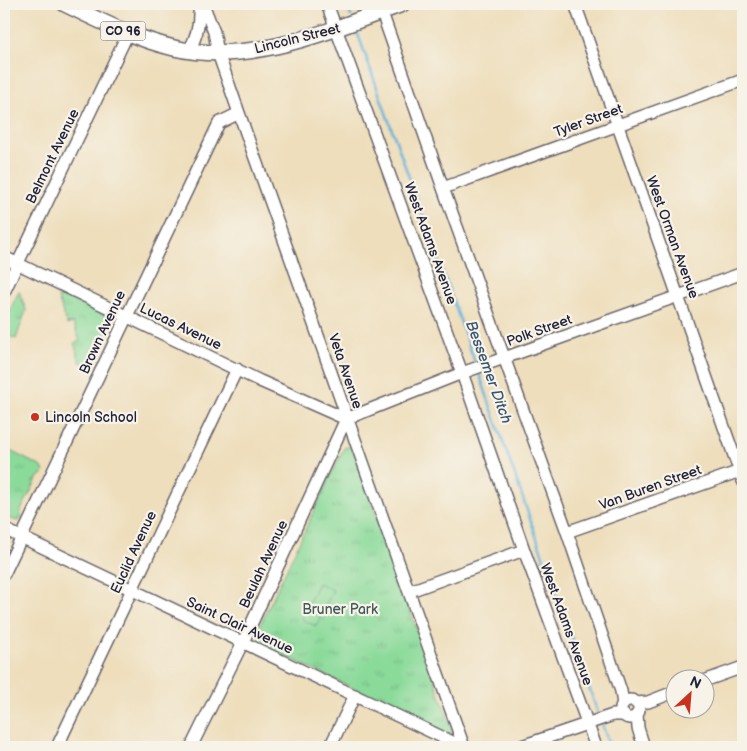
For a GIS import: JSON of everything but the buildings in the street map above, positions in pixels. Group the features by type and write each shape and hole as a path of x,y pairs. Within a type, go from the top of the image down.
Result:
{"main road":[{"name":"CO 96","path":"65,4 128,33 172,48 218,53"},
{"name":"Lincoln Street","path":"218,53 265,48 341,27 377,10 402,4"}],"street":[{"name":"Veta Avenue","path":"189,50 195,41 198,31 201,4"},
{"name":"Veta Avenue","path":"201,4 214,32 218,53 238,113 346,419 410,591 464,747"},
{"name":"West Adams Avenue","path":"327,4 341,27 524,550 591,723 596,747"},
{"name":"West Orman Avenue","path":"575,4 742,474"},
{"name":"West Adams Avenue","path":"377,10 567,532 621,691 626,711 638,728 644,747"},
{"name":"Belmont Avenue","path":"4,292 128,33"},
{"name":"Tyler Street","path":"443,188 743,80"},
{"name":"Brown Avenue","path":"4,574 220,123 238,113"},
{"name":"Lucas Avenue","path":"4,257 236,369 346,419"},
{"name":"Polk Street","path":"346,419 462,373 743,273"},
{"name":"Euclid Avenue","path":"57,747 236,369"},
{"name":"Beulah Avenue","path":"191,747 243,642 346,419"},
{"name":"Van Buren Street","path":"567,532 742,474"},
{"name":"Saint Clair Avenue","path":"4,529 186,617 464,747"},
{"path":"410,591 524,550"},
{"path":"714,677 743,667"},
{"path":"330,747 355,695"},
{"path":"519,747 626,711 664,696"}],"green space":[{"path":"19,291 26,310 16,339 4,334 4,323"},
{"path":"66,296 109,317 111,322 90,366 80,362 74,343 80,341 73,323 67,325 58,298"},
{"name":"Bruner Park","path":"346,447 352,447 453,732 450,734 257,643 261,633 257,631"},
{"path":"4,448 42,467 44,472 38,477 20,512 22,518 18,521 4,517"},
{"path":"318,583 333,590 316,626 301,619"}],"waterway":[{"name":"Bessemer Ditch","path":"347,4 351,16"},
{"name":"Bessemer Ditch","path":"355,26 476,365"},
{"name":"Bessemer Ditch","path":"478,370 599,716"},
{"name":"Bessemer Ditch","path":"601,721 610,747"}],"place":[{"name":"Lincoln School","path":"35,417"}]}
